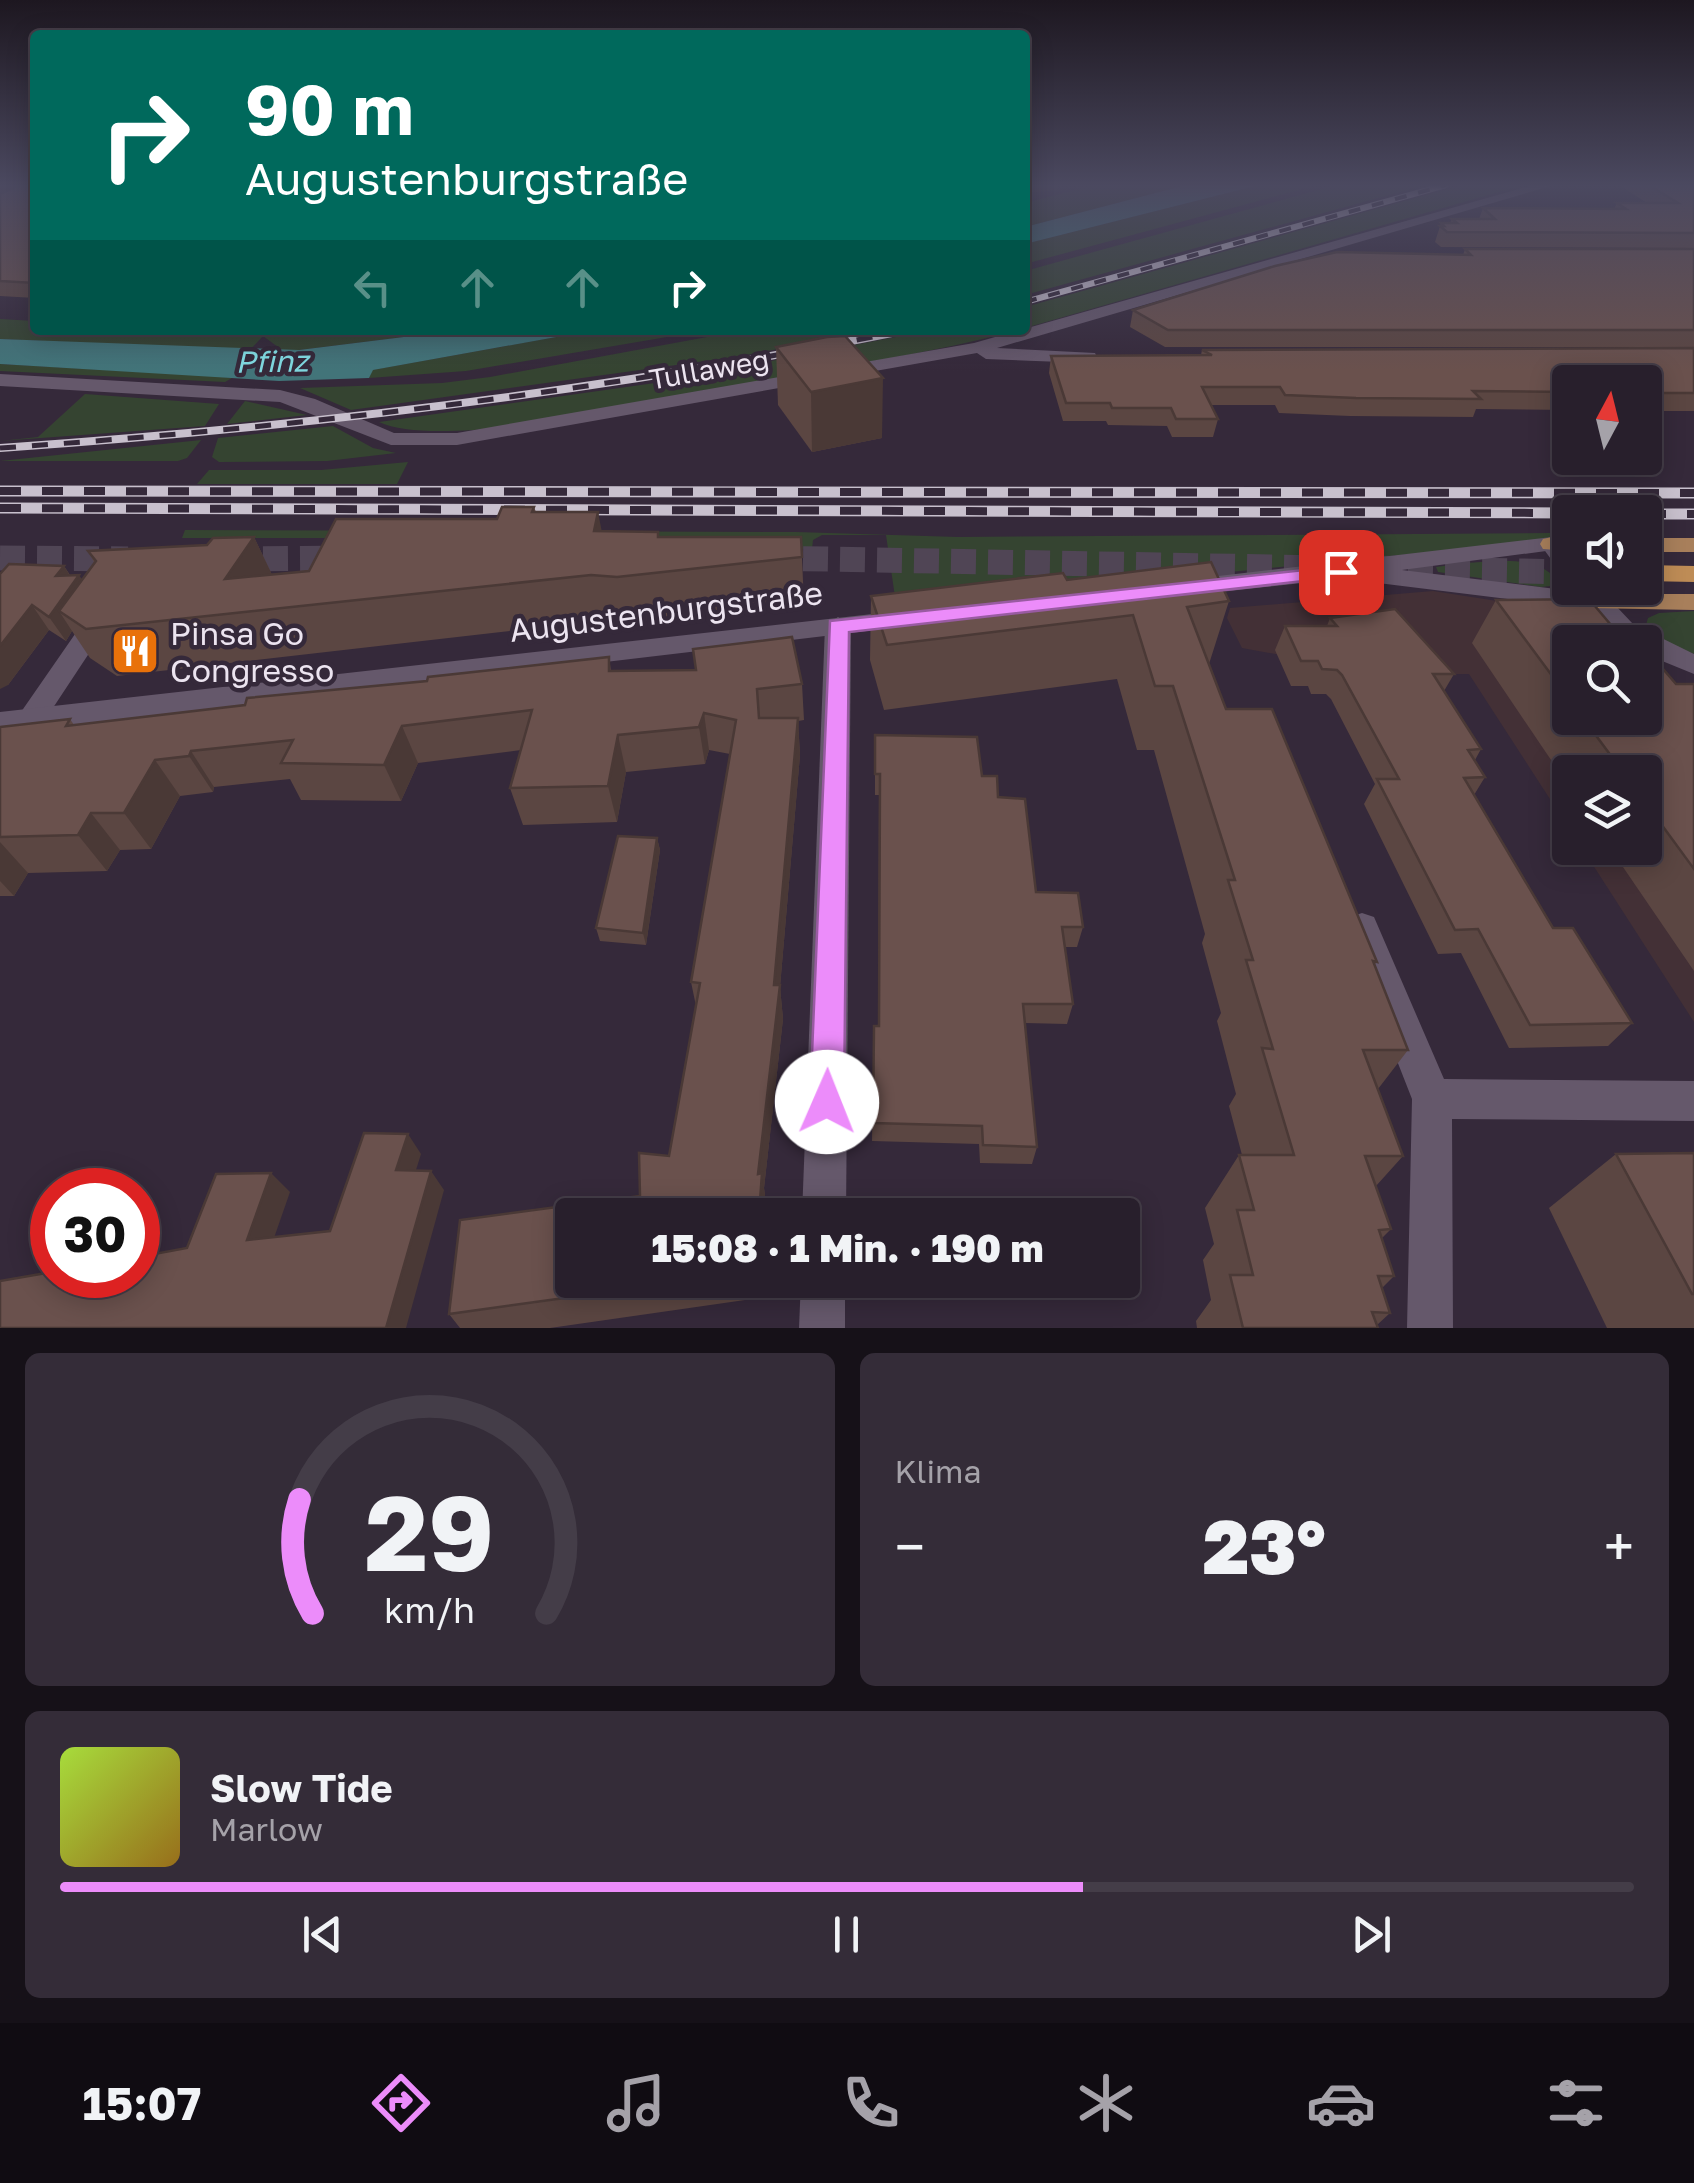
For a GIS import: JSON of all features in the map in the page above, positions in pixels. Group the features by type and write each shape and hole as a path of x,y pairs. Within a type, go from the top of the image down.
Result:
{"highway":[{"path":"1662,573 1694,574"}],"main road":[{"path":"1662,545 1694,546"},
{"path":"1662,600 1694,602"}],"street":[{"name":"Tullaweg","path":"1030,333 1336,247"},
{"path":"1329,249 1364,256"},
{"name":"Tullaweg","path":"0,380 280,396 308,403 391,438 457,440 976,348 1022,335"},
{"path":"976,348 993,356 1106,357"},
{"path":"1152,592 1552,545"},
{"path":"1341,572 1552,591"},
{"path":"31,719 108,605"},
{"path":"1600,605 1619,625"},
{"name":"Augustenburgstraße","path":"0,723 936,616"},
{"path":"824,1198 838,626"},
{"path":"1662,651 1694,665"},
{"path":"1352,905 1432,1099 1430,1328"},
{"path":"1432,1099 1694,1101"},
{"path":"822,1328 823,1298"}],"shaded area":[{"path":"1030,247 1088,247 1030,263"},
{"path":"1112,247 1200,247 1030,294 1030,270"},
{"path":"1240,247 1307,247 1030,327 1030,306"},
{"path":"0,319 30,321 30,335 420,335 299,350 282,350 263,336 250,350 0,339"},
{"path":"567,335 678,335 466,371 369,378 372,370"},
{"path":"718,335 852,335 741,356 351,410 300,388 442,383"},
{"path":"906,335 998,335 566,419 456,431 412,430 379,422 662,382"},
{"path":"0,364 232,378 225,382 0,371"},
{"path":"85,394 219,404 205,426 0,441 38,437"},
{"path":"245,401 307,415 227,424"},
{"path":"333,426 373,448 396,453 327,461 219,462 212,457 218,438"},
{"path":"201,440 187,458 178,461 0,461"},
{"path":"408,462 397,484 197,484 209,470 321,470"},
{"path":"185,530 796,532 958,537 1552,533 1552,540 921,603 895,597 886,535 822,535 813,540 812,549 593,550 395,538 182,538"},
{"path":"1504,561 1531,564 1552,575 1552,586 1438,572 1436,567"},
{"path":"1433,591 1575,613 1573,625 1552,625 1552,735 1662,735 1662,709 1694,691 1694,1022 1593,865 1662,865 1662,755 1552,755 1552,802 1469,674 1322,675 1281,655 1242,648 1227,618 1230,608"},
{"path":"1694,611 1694,654 1662,639 1662,625 1646,625 1648,618 1659,613"}],"water":[{"name":"Pfinz","path":"420,335 567,335 373,370 369,378 279,381 0,364 0,339 299,350"}],"building":[{"path":"0,247 30,247 30,283 0,281"},
{"path":"1465,249 1694,249 1694,330 1168,330 1133,310 1275,266 1337,252 1471,255"},
{"path":"845,336 883,378 811,392 776,347 827,337"},
{"path":"1694,348 1694,393 1662,393 1662,365 1552,365 1552,392 1473,391 1481,399 1285,395 1280,387 1202,387 1218,419 1176,419 1171,408 1066,403 1051,356 1212,355 1202,350"},
{"path":"502,507 534,507 532,512 598,512 594,531 658,532 658,537 801,537 802,557 617,577 591,575 86,629 59,611 96,561 88,551 207,545 213,538 254,537 225,579 309,571 336,519 497,519"},
{"path":"1211,562 1229,601 1187,607 1226,709 1272,709 1377,962 1373,961 1408,1050 1363,1050 1403,1156 1365,1156 1391,1229 1379,1230 1394,1276 1378,1276 1390,1313 1372,1312 1378,1328 1243,1328 1230,1275 1253,1275 1237,1210 1254,1210 1239,1155 1294,1155 1262,1048 1273,1049 1246,960 1253,960 1228,880 1235,880 1173,686 1155,686 1133,615 887,645 871,596 1063,573 1067,580"},
{"path":"9,564 64,566 56,576 79,575 49,617 32,605 0,646 0,574"},
{"path":"1552,599 1552,605 1594,605 1611,625 1552,625 1552,676 1496,600"},
{"path":"1395,609 1454,674 1433,674 1481,749 1468,750 1485,777 1464,778 1553,928 1573,928 1632,1023 1530,1025 1478,929 1455,930 1377,779 1399,779 1342,675 1337,670 1322,669 1318,661 1301,661 1285,626 1337,626 1330,618"},
{"path":"792,637 802,684 757,689 759,718 798,718 774,985 780,985 758,1174 762,1173 760,1198 625,1198 640,1196 639,1153 669,1156 700,983 691,982 736,720 704,713 699,727 618,735 608,786 510,788 532,710 402,726 384,765 281,763 293,740 191,751 189,756 155,760 124,813 91,813 78,835 0,837 0,727 70,719 66,726 245,705 247,698 427,681 428,677 609,657 609,671 696,670 693,649"},
{"path":"1662,668 1676,684 1694,684 1694,869 1662,825 1662,755 1610,755 1596,735 1662,735"},
{"path":"875,735 977,737 982,776 997,776 998,797 1025,799 1036,892 1078,893 1083,927 1062,927 1073,1004 1023,1004 1037,1147 983,1145 982,1126 873,1123 874,1026 879,1026 880,774 875,774"},
{"path":"618,836 657,838 643,933 596,928"},
{"path":"364,1133 408,1134 396,1170 431,1171 386,1328 0,1328 0,1281 30,1276 30,1298 160,1298 160,1253 187,1248 216,1174 271,1173 247,1240 330,1231"},
{"path":"1694,1153 1694,1294 1692,1294 1616,1154"},
{"path":"555,1207 555,1298 565,1298 449,1314 460,1220"}],"tunnel":[{"path":"0,558 128,559"},
{"path":"226,559 353,558"},
{"path":"766,558 1328,568"},
{"path":"1371,568 1552,572"}],"railway":[{"path":"1030,301 1223,247"},
{"path":"0,448 342,418 455,404 682,371 881,335"},
{"path":"0,491 1694,493"},
{"path":"0,508 1552,513"},
{"path":"1662,514 1694,514"}],"place":[{"name":"Pinsa Go Congresso","path":"135,651"}],"route":[{"path":"827,1102 838,626 1341,572"}]}
